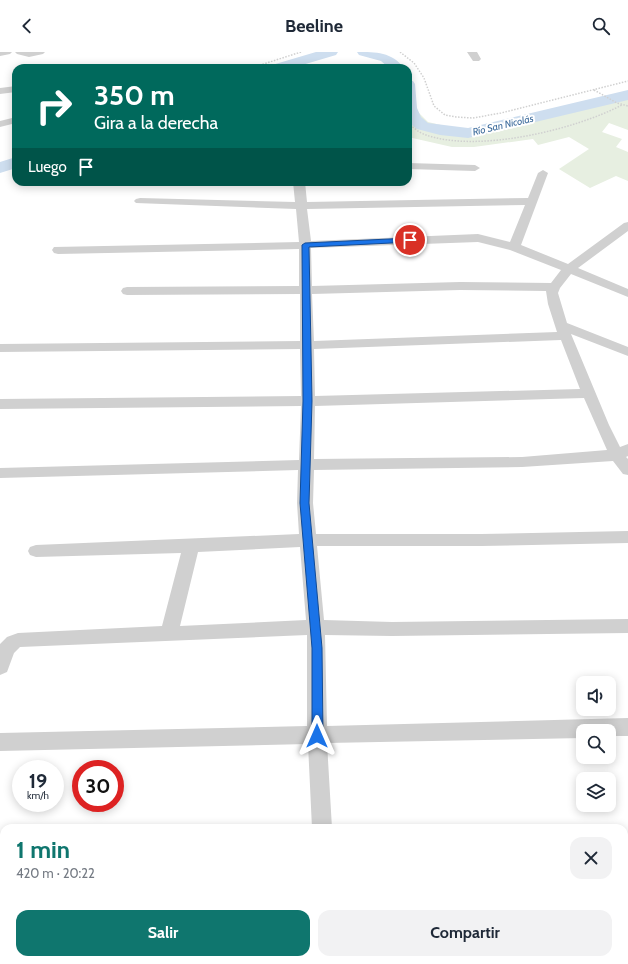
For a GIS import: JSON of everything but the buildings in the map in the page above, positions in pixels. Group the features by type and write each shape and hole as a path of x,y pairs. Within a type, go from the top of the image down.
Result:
{"street":[{"path":"0,53 7,52"},
{"path":"20,52 36,56"},
{"path":"0,91 12,89"},
{"path":"0,124 12,121"},
{"path":"412,166 475,168"},
{"path":"514,247 543,173"},
{"path":"299,186 305,245 307,345 308,401 305,503 318,680 317,736 322,824"},
{"path":"140,201 301,206 532,201"},
{"path":"628,225 569,268 554,287 553,298 563,331 607,436 623,452 628,470"},
{"path":"58,250 305,245 463,238 494,241 514,247 628,293"},
{"path":"127,291 306,290 460,286 554,287"},
{"path":"0,348 307,345 563,331 628,352"},
{"path":"0,404 308,401 589,393"},
{"path":"0,473 231,466 522,462 623,452"},
{"path":"36,551 191,546 308,540 466,540 628,537"},
{"path":"169,633 191,546"},
{"path":"0,667 7,647 12,642 18,640 315,627 392,629 628,626"},
{"path":"0,742 585,730 628,727"}],"path":[{"path":"264,64 301,52"},
{"path":"400,52 414,63 424,78 434,106 441,112 451,116 468,118 490,116 628,81"},
{"path":"594,90 615,102 628,106"},
{"path":"412,126 416,130 440,138 479,141 498,140 552,130 586,121 622,105"}],"shaded area":[{"path":"628,95 628,130 609,123 602,132 622,139 616,147 628,152 628,181 616,176 590,188 559,169 589,149 569,137 538,145 533,139 474,147 452,147 412,138 412,111 415,109 428,122 475,133"}],"waterway":[{"name":"Río San Nicolás","path":"290,64 331,52"},
{"name":"Río San Nicolás","path":"364,52 386,58 393,64"},
{"name":"Río San Nicolás","path":"412,115 414,119 423,126 440,130 468,133 628,95"},
{"name":"Río San Nicolás","path":"0,168 12,164"}],"route":[{"path":"317,736 317,648 305,503 308,401 305,245 410,240"}]}
